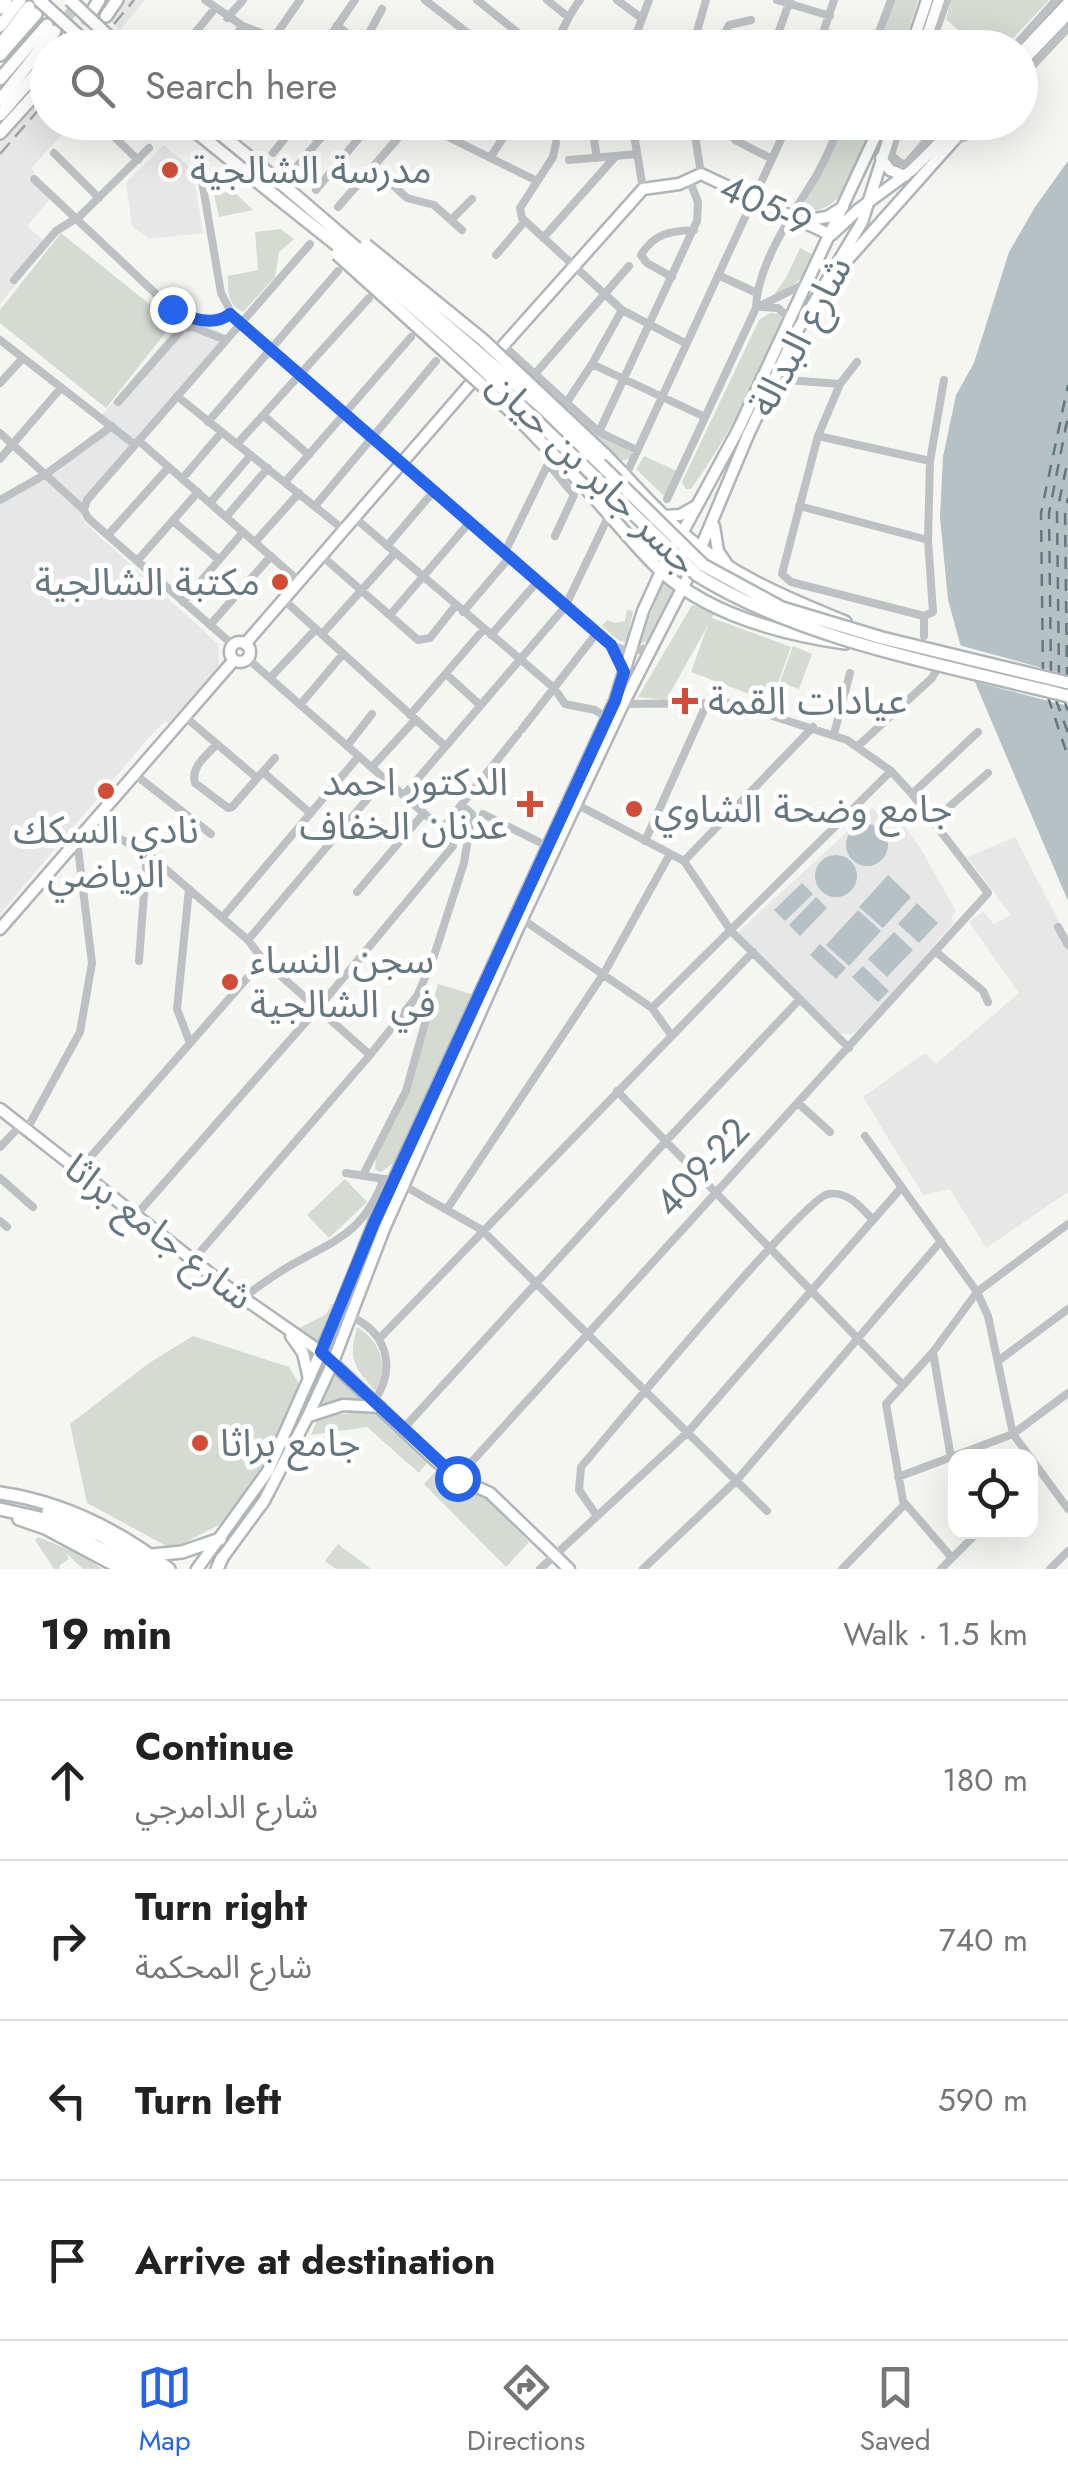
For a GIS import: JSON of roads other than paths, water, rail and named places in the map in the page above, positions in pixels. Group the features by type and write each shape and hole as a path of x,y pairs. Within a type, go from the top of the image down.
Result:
{"main road":[{"path":"0,8 6,0"},
{"path":"70,0 101,30"},
{"path":"88,18 99,0"},
{"path":"106,16 116,0"},
{"path":"917,30 928,0"},
{"path":"933,30 943,0"},
{"path":"1038,35 1068,3"},
{"path":"0,26 31,5"},
{"path":"31,5 70,30"},
{"path":"0,44 31,5"},
{"path":"0,55 31,5"},
{"path":"1038,45 1068,14"},
{"path":"0,79 30,49"},
{"path":"0,100 30,58"},
{"path":"0,115 30,81"},
{"path":"0,133 30,100"},
{"path":"209,140 416,283 604,454 700,551 881,643"},
{"path":"225,140 514,414 660,570 687,581 757,623 796,636 881,643"},
{"name":"شارع البدالة","path":"681,535 790,320 874,140"},
{"name":"شارع البدالة","path":"700,551 774,380 805,318 862,222 890,140"},
{"path":"831,235 868,201 950,140"},
{"path":"830,279 950,140"},
{"path":"881,158 890,170 906,176"},
{"path":"494,357 643,188 672,185 701,174"},
{"name":"405-9","path":"701,174 831,235"},
{"name":"جسر جابر بن حيان","path":"284,195 544,409 703,566 782,608 881,643 1068,696"},
{"path":"802,221 827,217 844,206"},
{"path":"239,645 250,651 241,662 234,660 230,652 284,600 478,374"},
{"path":"664,516 680,515 701,502"},
{"path":"714,514 715,542 728,566"},
{"path":"198,1569 268,1472 394,1181 607,718 643,611 668,556"},
{"path":"217,1565 264,1501 308,1416 349,1316 394,1181 623,704 687,581"},
{"name":"جسر جابر بن حيان","path":"881,643 1068,683"},
{"path":"0,928 234,660"},
{"name":"شارع جامع براثا","path":"0,1109 242,1298 321,1352 457,1478 490,1494 569,1569"},
{"path":"284,1328 303,1353 309,1380"},
{"path":"308,1416 343,1405 377,1404"},
{"path":"0,1496 102,1536 157,1569"},
{"path":"0,1496 67,1510 170,1569"},
{"path":"0,1512 51,1516 138,1569"},
{"path":"0,1512 46,1528 122,1569"},
{"path":"147,1553 171,1555 220,1539"},
{"path":"147,1553 157,1569"}],"street":[{"path":"205,0 228,18 256,30"},
{"path":"228,18 243,0"},
{"path":"280,30 300,0"},
{"path":"334,30 356,0"},
{"path":"425,0 464,30"},
{"path":"477,0 514,30"},
{"path":"547,0 568,16"},
{"path":"564,30 568,16 580,0"},
{"path":"617,0 640,17"},
{"path":"636,30 648,0"},
{"path":"698,30 706,0"},
{"path":"778,0 830,16"},
{"path":"825,30 834,0"},
{"path":"879,30 890,0"},
{"path":"1029,30 1056,0"},
{"path":"780,30 790,2"},
{"path":"198,30 216,8"},
{"path":"370,30 382,9"},
{"path":"727,30 751,20"},
{"path":"337,25 343,30"},
{"path":"240,30 243,26"},
{"path":"1038,60 1068,28"},
{"path":"117,140 138,160"},
{"path":"273,153 283,140"},
{"path":"294,170 319,140"},
{"path":"316,190 357,140"},
{"path":"338,206 398,140"},
{"path":"454,140 537,181"},
{"path":"490,158 502,140"},
{"path":"594,140 597,158"},
{"path":"635,140 643,188"},
{"path":"696,140 701,174"},
{"path":"735,140 772,159"},
{"path":"626,476 781,140"},
{"path":"667,499 756,308 756,294 789,215 810,186 832,140"},
{"path":"894,140 891,155 902,164 927,140"},
{"path":"496,255 522,217 537,181 554,157 556,143"},
{"path":"14,280 56,231 99,198 150,148"},
{"path":"54,153 99,198"},
{"path":"569,160 637,154"},
{"path":"543,238 615,157"},
{"path":"373,167 407,198 434,205 462,230"},
{"path":"200,169 221,293 230,314 596,634 631,652 644,651 654,644"},
{"path":"34,179 172,309 209,321 230,314"},
{"path":"600,432 694,230 700,212 689,179"},
{"path":"450,220 472,199"},
{"path":"522,217 622,310 685,343"},
{"path":"672,277 647,263 641,255 653,238 663,233 694,230"},
{"path":"84,510 87,500 310,244"},
{"path":"535,374 629,266"},
{"path":"208,422 338,271"},
{"path":"718,275 756,294"},
{"path":"756,308 808,281"},
{"path":"236,444 369,298"},
{"path":"756,308 778,308 790,320"},
{"path":"566,402 622,310"},
{"path":"118,402 183,328 193,327 226,340"},
{"path":"286,482 410,337"},
{"path":"0,340 60,389 169,467 299,582"},
{"path":"504,346 600,432 638,450"},
{"path":"0,383 22,358"},
{"path":"315,506 436,361"},
{"path":"857,362 840,384 818,436 782,569 791,582 924,616 933,612 928,540 930,461 944,380"},
{"path":"592,364 705,417"},
{"path":"774,380 840,384"},
{"path":"0,459 60,389"},
{"path":"177,396 344,530"},
{"path":"263,415 309,455"},
{"path":"0,500 46,474 112,426"},
{"path":"0,432 88,518 210,625 239,645"},
{"path":"182,479 221,432"},
{"path":"818,436 930,461"},
{"path":"210,503 251,455"},
{"path":"322,556 418,640 425,640 507,556 547,466 554,468 574,495 555,536"},
{"path":"108,535 169,467"},
{"path":"226,517 268,468"},
{"path":"137,561 198,492"},
{"path":"387,546 433,492"},
{"path":"255,542 299,493"},
{"path":"798,506 928,540"},
{"path":"404,795 566,607 610,513"},
{"path":"354,518 554,688 564,704 595,710 607,718"},
{"path":"173,521 219,560"},
{"path":"390,615 469,523"},
{"path":"184,602 243,532"},
{"path":"270,678 395,553"},
{"path":"210,625 271,556"},
{"path":"372,768 446,674 537,582"},
{"path":"284,600 445,746"},
{"path":"924,616 924,636"},
{"path":"442,829 596,634"},
{"path":"611,645 624,672"},
{"path":"300,704 343,654"},
{"path":"248,658 451,837 453,846"},
{"path":"858,746 936,671"},
{"path":"834,734 850,672"},
{"path":"446,674 480,704"},
{"path":"623,704 732,704 834,734 858,746 891,771 934,820 988,773"},
{"path":"645,842 707,704"},
{"path":"347,746 372,714"},
{"path":"184,716 310,814"},
{"path":"684,861 813,727"},
{"path":"912,794 978,732"},
{"path":"217,744 195,770 196,783 228,808 275,758"},
{"path":"222,918 359,756"},
{"path":"652,1008 891,771"},
{"path":"133,773 211,834"},
{"path":"248,940 384,778"},
{"path":"576,804 684,861 731,932 849,1048"},
{"path":"194,1258 370,1055 416,996 432,962 466,851 472,814 462,805"},
{"path":"357,892 424,813"},
{"path":"484,814 547,846"},
{"name":"409-22","path":"457,1478 988,893 934,820"},
{"path":"90,824 147,853 248,940 263,960 370,1055"},
{"path":"0,1147 24,1127 80,1032 92,963 77,840"},
{"path":"453,846 466,851"},
{"path":"137,1214 319,1007 453,846"},
{"path":"139,961 147,853"},
{"path":"448,1209 604,973 670,854"},
{"path":"189,889 177,1009 190,1043"},
{"path":"522,919 652,1008 671,1035"},
{"path":"1058,927 1068,945"},
{"path":"380,1338 753,952"},
{"path":"936,952 983,990 988,1002"},
{"path":"79,1170 263,960"},
{"path":"404,1429 800,999"},
{"path":"364,1175 406,1091 429,1008"},
{"path":"617,1091 902,1384"},
{"path":"798,1103 830,1132"},
{"path":"866,1136 977,1292 988,1316 1013,1434 1068,1510"},
{"path":"346,1173 394,1181 482,1230 768,1511"},
{"path":"0,1178 33,1208"},
{"path":"242,1298 354,1230 394,1181"},
{"path":"540,1569 688,1432 901,1188"},
{"path":"597,1516 579,1490 581,1467 770,1248 817,1198 830,1194 855,1201 872,1219"},
{"path":"952,1558 905,1504 886,1410 889,1397 933,1352 977,1292 1068,1224"},
{"path":"643,1569 737,1480 941,1241"},
{"path":"998,1361 1068,1309"},
{"path":"349,1316 380,1338 388,1364 377,1404"},
{"path":"933,1352 949,1449"},
{"path":"974,1449 1013,1434 1068,1393"},
{"path":"898,1477 948,1459"},
{"path":"842,1569 905,1504"},
{"path":"942,1569 971,1539"},
{"path":"1050,1569 1068,1551"}],"tunnel":[{"path":"57,28 82,0"}],"railway":[{"path":"114,24 134,0"},
{"path":"0,154 30,120"}],"place":[{"name":"مدرسة الشالجية","path":"170,170"},
{"name":"مكتبة الشالجية","path":"280,582"},
{"name":"عيادات القمة","path":"685,701"},
{"name":"نادي السكك الرياضي","path":"106,791"},
{"name":"الدكتور احمد عدنان الخفاف","path":"530,804"},
{"name":"جامع وضحة الشاوي","path":"634,809"},
{"name":"سجن النساء في الشالجية","path":"230,982"},
{"name":"جامع براثا","path":"200,1443"}]}
